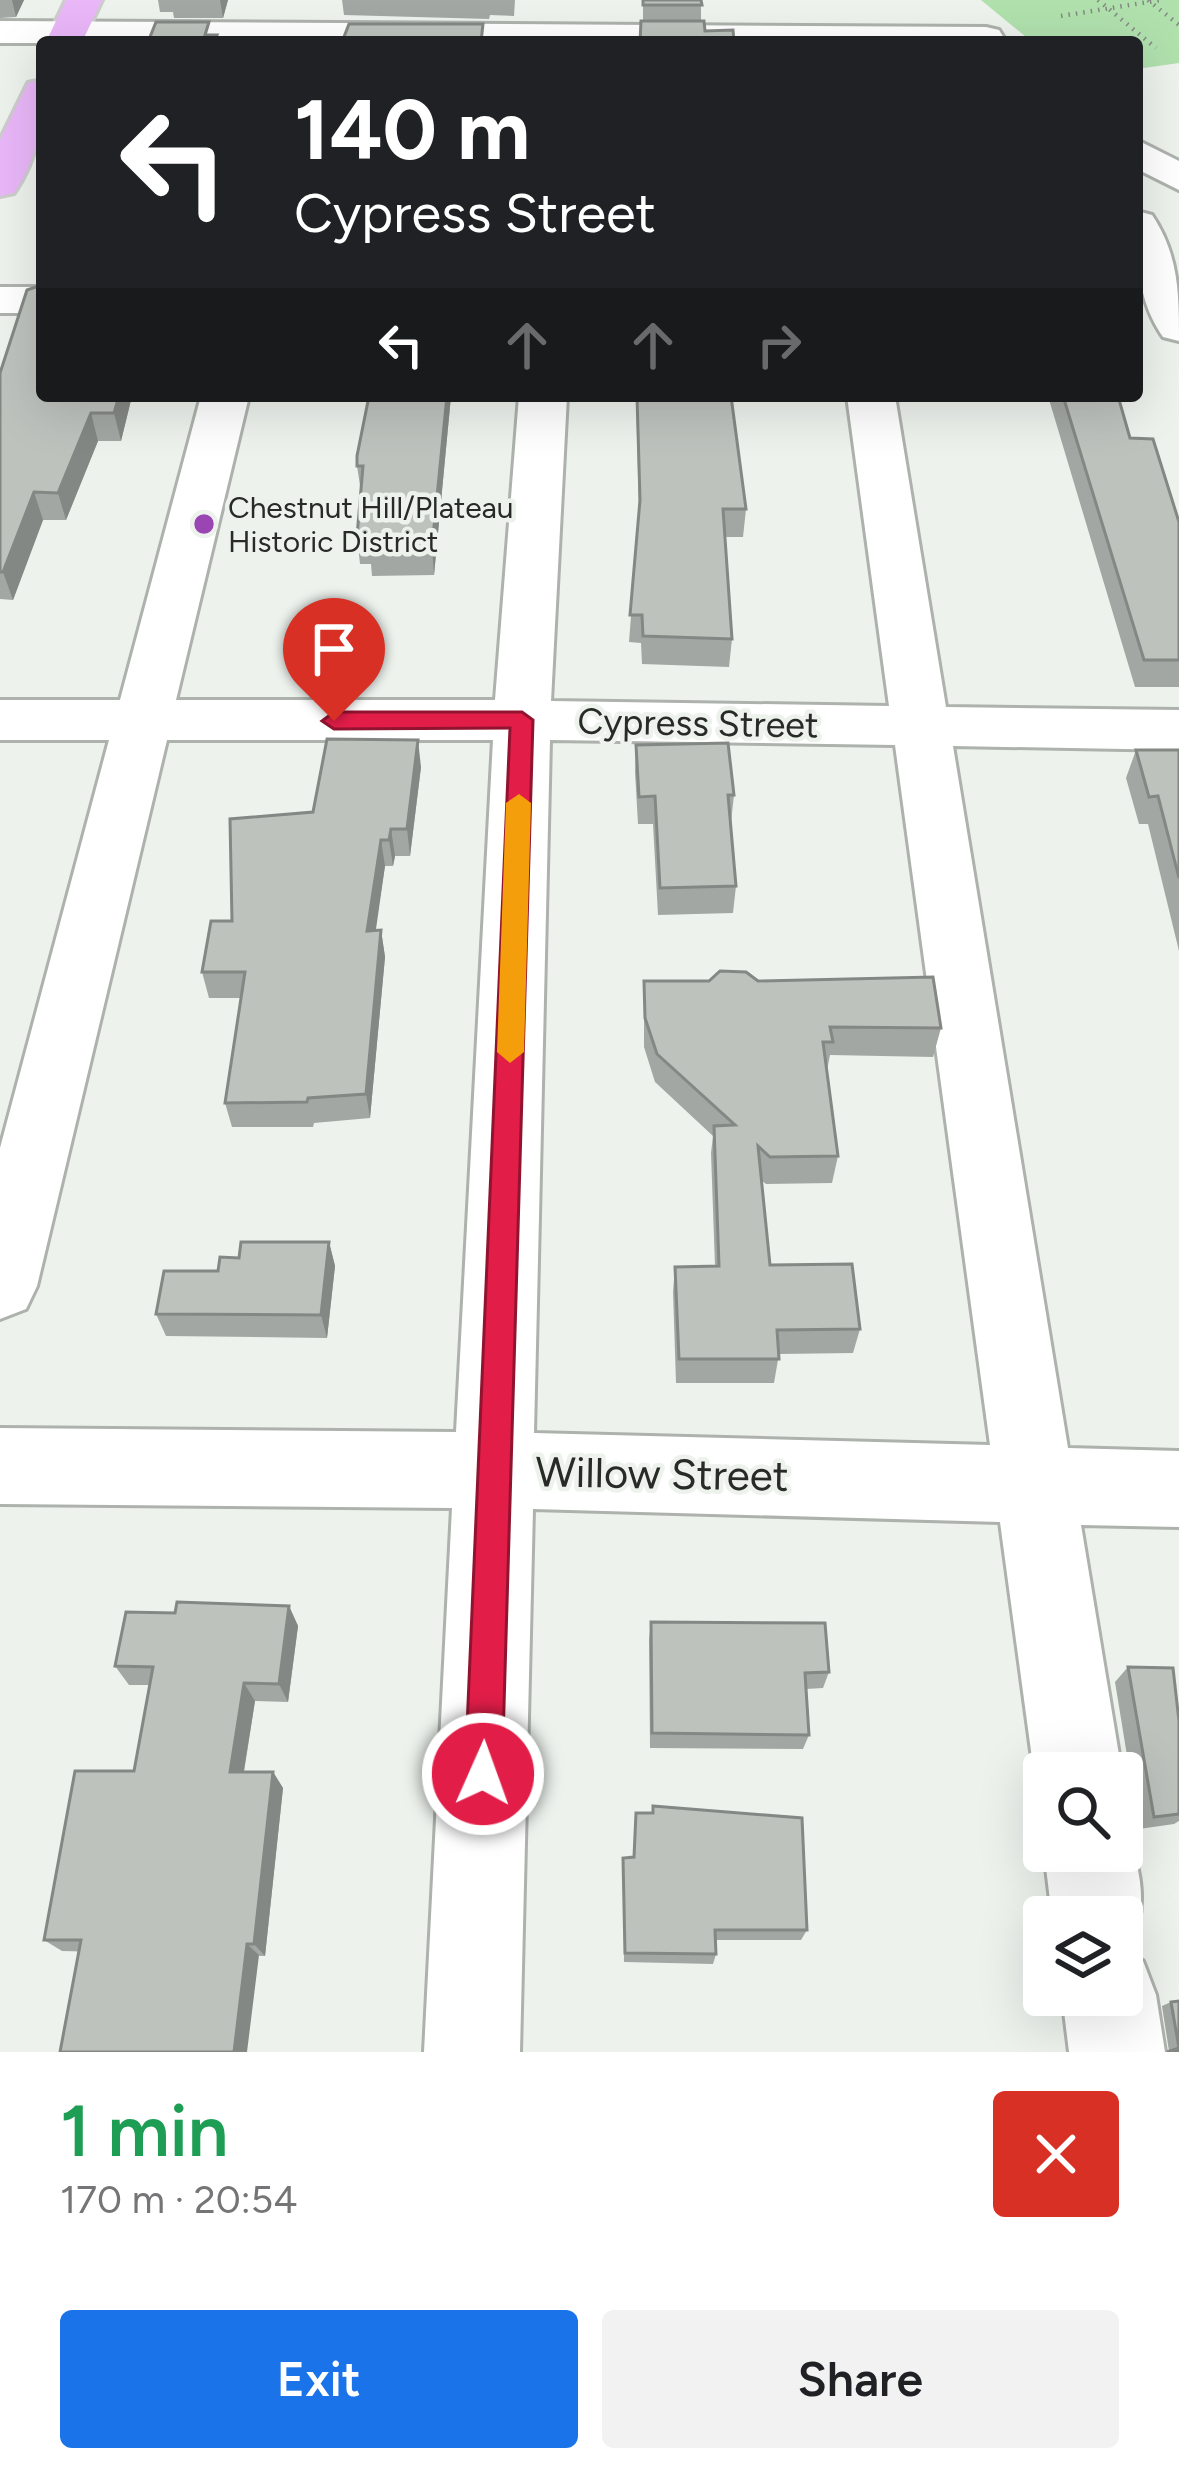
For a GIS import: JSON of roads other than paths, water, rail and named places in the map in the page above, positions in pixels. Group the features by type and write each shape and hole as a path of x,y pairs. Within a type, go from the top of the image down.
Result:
{"main road":[{"path":"0,184 36,105"}],"street":[{"path":"946,0 985,36"},
{"path":"0,32 72,25 814,26 939,36"},
{"path":"1143,156 1179,178"},
{"path":"1143,242 1166,309"},
{"path":"0,300 36,300"},
{"path":"0,1286 224,402"},
{"path":"472,2052 522,720 543,402"},
{"path":"872,402 1075,1752"},
{"name":"Cypress Street","path":"0,720 522,720 1179,730"},
{"name":"Willow Street","path":"0,1466 496,1470 1179,1489"},
{"path":"1112,2016 1118,2052"}],"place":[{"name":"Chestnut Hill/Plateau Historic District","path":"204,524"}]}
